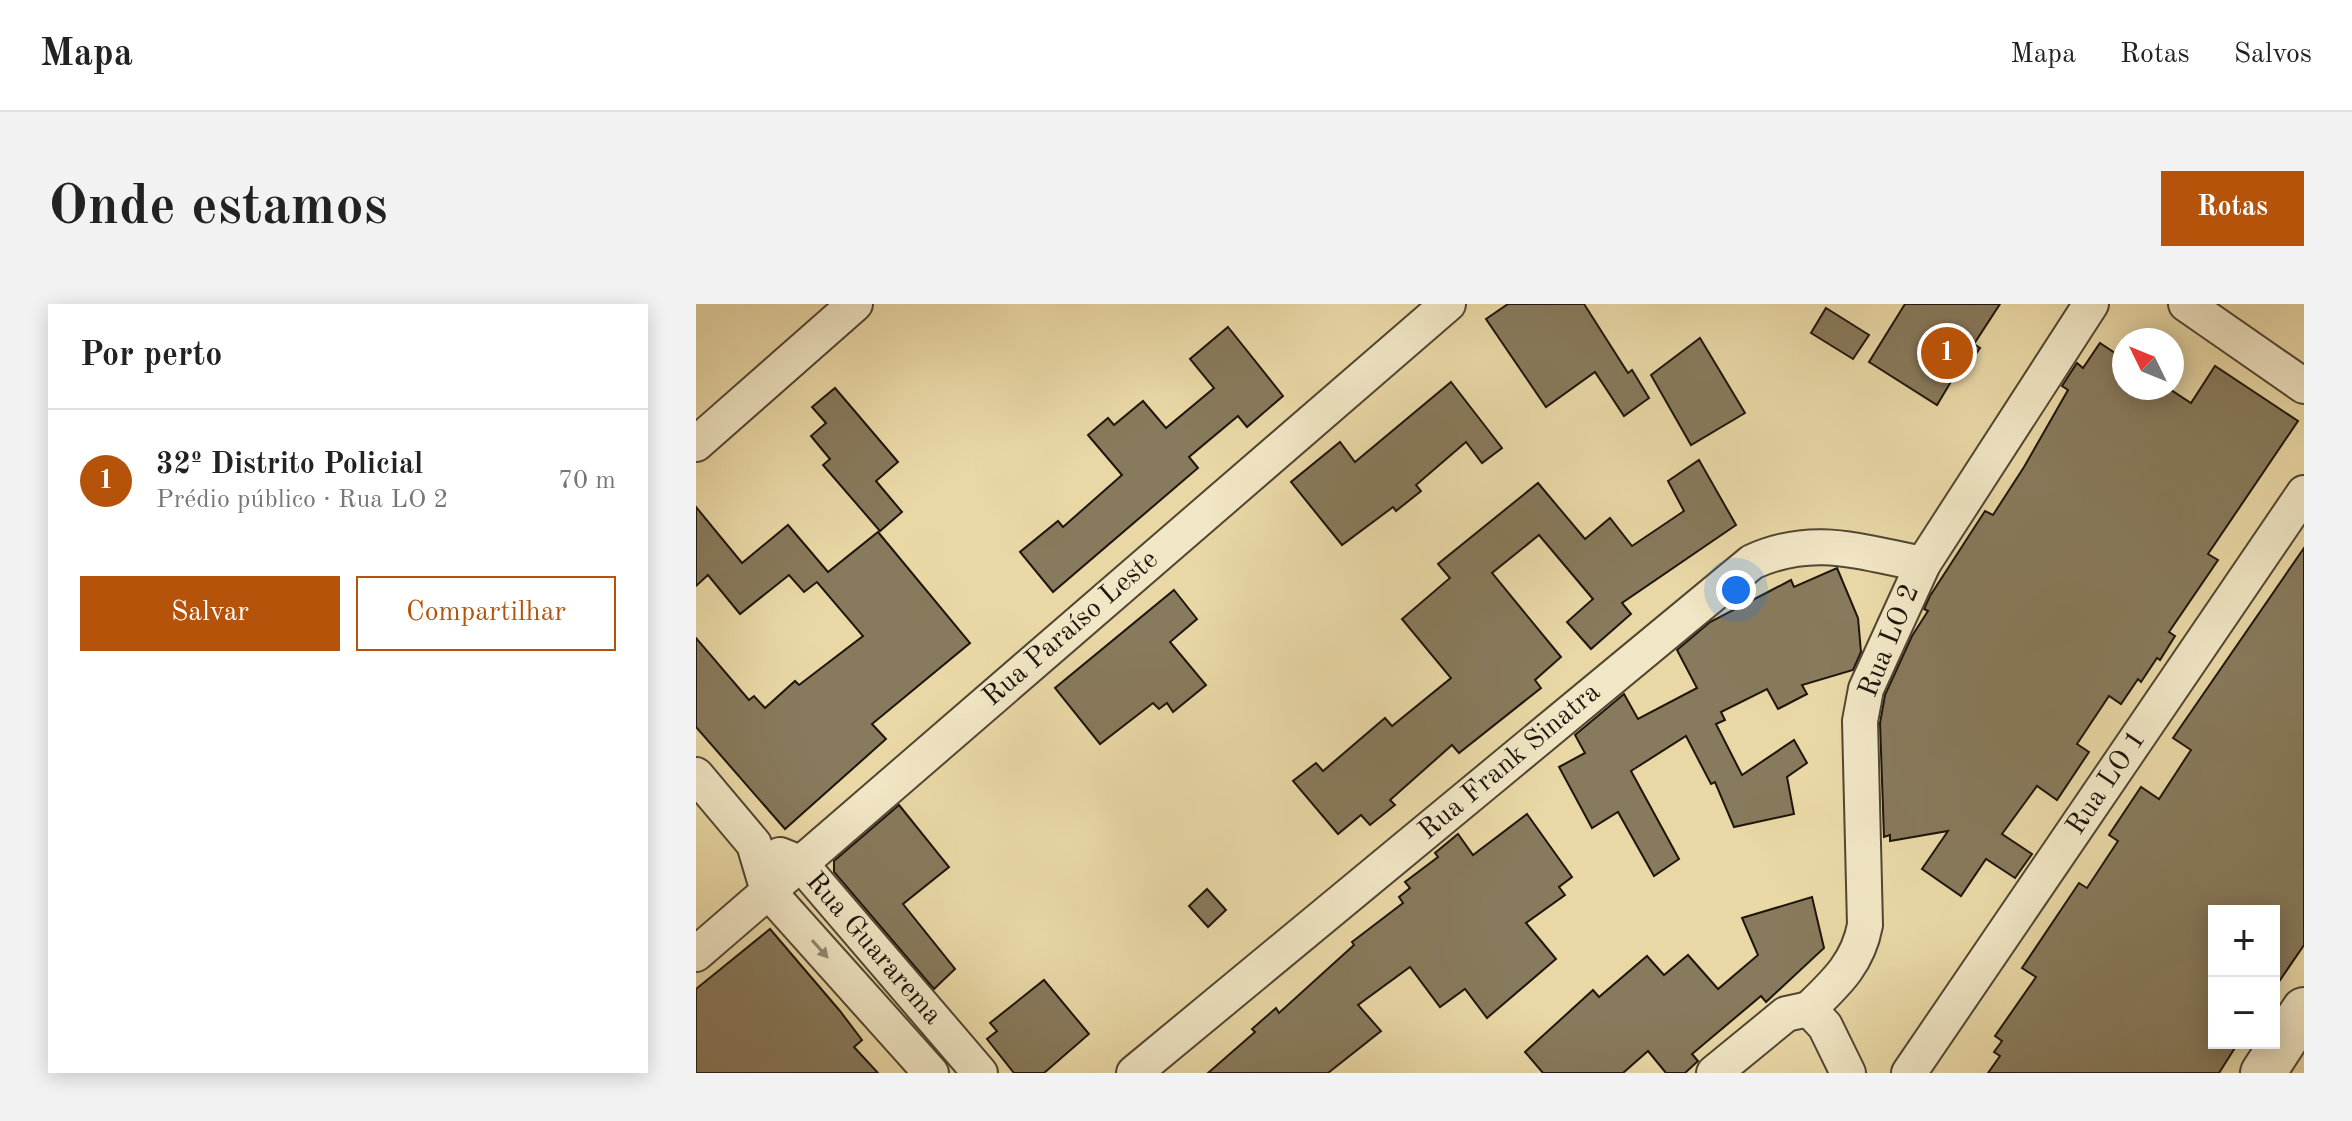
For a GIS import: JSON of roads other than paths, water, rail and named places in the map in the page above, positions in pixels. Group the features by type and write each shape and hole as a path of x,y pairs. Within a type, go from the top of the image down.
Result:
{"street":[{"path":"696,444 855,304"},
{"name":"Rua Paraíso Leste","path":"696,954 1448,304"},
{"name":"Rua LO 2","path":"1809,1009 1843,976 1862,944 1865,925 1860,721 1866,689 1923,564 2091,304"},
{"path":"2186,304 2304,386"},
{"name":"Rua LO 1","path":"1909,1073 2304,493"},
{"name":"Rua Frank Sinatra","path":"1134,1073 1752,562 1780,549 1807,546 1835,547 1923,564"},
{"name":"Rua Guararema","path":"696,775 754,844 768,891 931,1073"},
{"name":"Rua Guararema","path":"754,844 800,863 980,1073"},
{"path":"1714,1073 1786,1014 1809,1009 1825,1026 1848,1073"},
{"path":"2263,1073 2304,1010"}],"place":[{"name":"32º Distrito Policial","path":"1947,353"}]}
